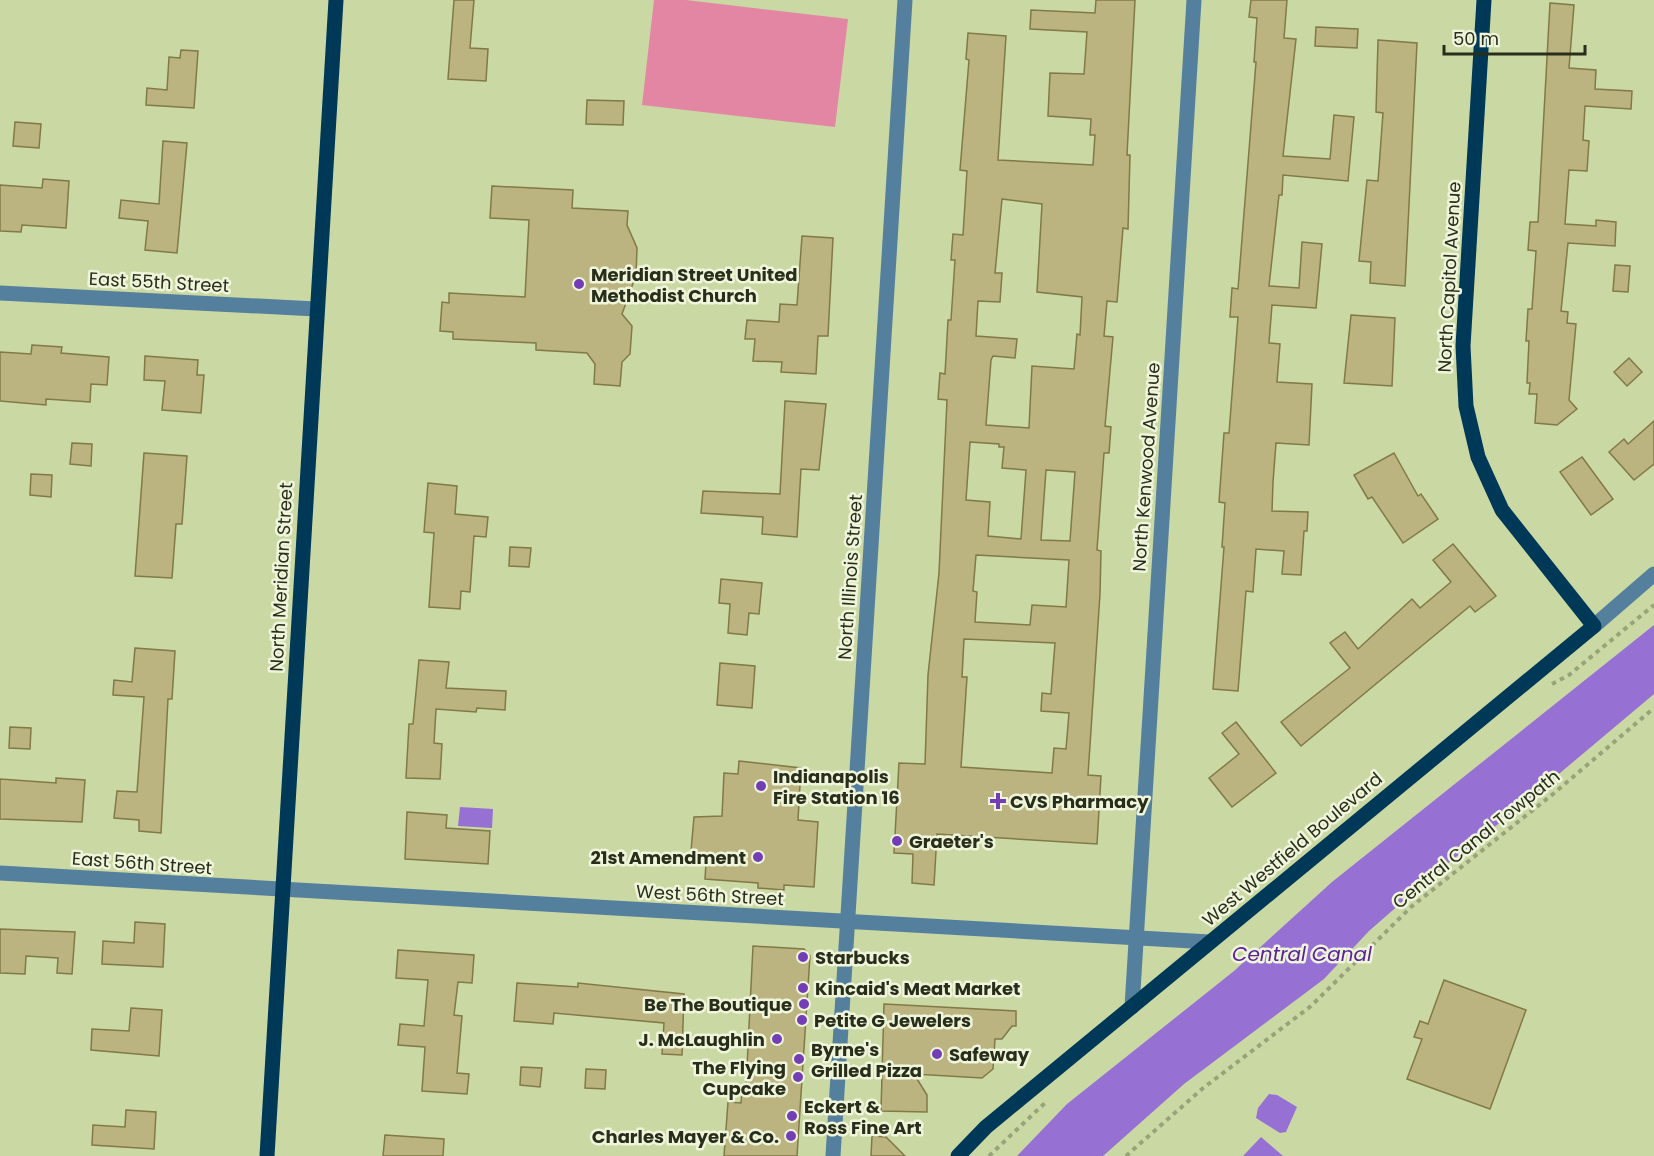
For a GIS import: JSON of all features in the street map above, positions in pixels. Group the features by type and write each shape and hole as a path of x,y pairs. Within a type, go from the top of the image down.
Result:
{"main road":[{"name":"North Meridian Street","path":"267,1156 316,309 331,120 336,0"},
{"name":"North Capitol Avenue","path":"1484,0 1463,346 1466,406 1478,457 1502,510 1594,626"},
{"name":"West Westfield Boulevard","path":"957,1156 986,1127 1594,626"}],"street":[{"name":"North Illinois Street","path":"833,1156 905,0"},
{"name":"North Kenwood Avenue","path":"1132,1007 1194,0"},
{"name":"East 55th Street","path":"0,293 316,309"},
{"name":"West Westfield Boulevard","path":"1594,626 1654,574"},
{"name":"East 56th Street","path":"0,873 281,891"},
{"name":"West 56th Street","path":"281,891 1136,937"},
{"path":"1136,937 1210,942"}],"path":[{"name":"Central Canal Towpath","path":"1126,1156 1202,1089 1311,1006 1411,907 1553,794 1654,708"}],"shaded area":[{"path":"654,0 686,0 848,19 835,127 642,105"}],"water":[{"name":"Central Canal","path":"1654,625 1654,694 1516,810 1433,875 1369,931 1324,979 1184,1084 1103,1156 1017,1156 1067,1104 1234,971 1332,882"},
{"path":"460,807 493,809 492,828 458,826"},
{"path":"1269,1094 1277,1095 1297,1107 1286,1132 1280,1133 1256,1118 1258,1108"},
{"path":"1261,1137 1283,1156 1243,1156"}],"building":[{"path":"454,0 474,0 470,48 488,49 486,81 448,79"},
{"path":"1096,0 1135,0 1127,155 1130,155 1128,229 1123,228 1117,302 1107,301 1104,336 1113,337 1105,426 1111,427 1109,453 1104,453 1097,550 1101,551 1100,594 1088,775 1101,776 1097,844 937,834 934,885 912,883 913,854 894,853 899,763 925,764 928,675 939,573 947,400 938,399 940,373 945,374 948,320 951,320 955,260 951,260 953,234 963,235 967,171 960,170 969,60 966,59 968,33 1006,36 998,160 1093,165 1095,135 1090,135 1091,119 1048,116 1050,73 1084,74 1087,32 1030,29 1031,10 1095,13","holes":["1002,199 1042,204 1037,292 1082,297 1080,335 1077,334 1074,369 1032,366 1029,428 986,425 991,360 993,356 1015,358 1017,339 976,336 978,301 1000,302 1002,273 995,273","970,442 999,444 999,447 1004,447 1002,468 1026,470 1021,539 988,536 990,502 966,500","1046,470 1075,472 1070,541 1041,540","976,555 1069,560 1066,607 1032,605 1030,625 975,622 977,592 973,591","964,639 1055,643 1051,694 1042,693 1041,711 1069,713 1066,749 1054,748 1052,773 961,767 967,677 962,677"]},
{"path":"1251,0 1287,0 1284,38 1296,39 1283,156 1330,159 1334,115 1354,117 1348,181 1283,175 1269,286 1299,288 1302,242 1322,244 1316,308 1272,305 1269,343 1280,344 1277,382 1312,384 1309,445 1276,443 1272,511 1308,512 1307,531 1304,531 1301,575 1282,574 1284,551 1256,549 1253,592 1246,591 1238,691 1213,689 1224,547 1222,547 1225,503 1219,502 1224,433 1229,433 1238,317 1230,317 1232,288 1238,289 1256,62 1254,62 1257,18 1249,17"},
{"path":"1550,3 1574,5 1569,68 1596,70 1595,89 1632,91 1631,109 1585,106 1583,140 1589,141 1587,171 1569,170 1565,224 1596,226 1596,220 1616,222 1615,246 1568,243 1561,311 1568,312 1567,323 1576,324 1569,400 1577,409 1557,425 1535,423 1537,394 1529,394 1530,383 1527,383 1529,341 1526,341 1528,309 1532,309 1536,251 1528,250 1530,222 1538,222"},
{"path":"1316,27 1358,29 1357,48 1315,46"},
{"path":"1378,40 1417,43 1405,286 1370,283 1371,262 1359,261 1367,180 1378,181 1383,113 1376,112"},
{"path":"181,50 198,51 194,108 146,105 147,88 167,90 169,57 180,58"},
{"path":"587,100 624,101 623,125 586,124"},
{"path":"15,122 41,124 39,148 13,146"},
{"path":"163,141 187,143 177,253 145,250 148,221 119,218 121,200 159,204"},
{"path":"43,179 69,181 66,228 22,225 21,232 0,231 0,185 42,188"},
{"name":"Meridian Street United Methodist Church","path":"492,186 573,190 572,208 628,211 627,225 637,248 636,275 622,314 632,326 630,354 622,362 620,386 594,384 595,364 587,353 536,350 536,343 453,339 453,332 440,331 442,302 449,303 449,293 525,297 529,220 490,218"},
{"path":"802,236 833,238 828,336 818,336 816,374 781,372 782,362 753,361 755,339 745,339 747,320 779,322 780,304 797,305"},
{"path":"1615,265 1630,266 1628,292 1613,291"},
{"path":"1351,315 1395,318 1392,386 1344,383"},
{"path":"32,345 62,347 61,353 109,357 107,385 91,384 90,402 46,399 46,405 0,401 0,352 31,354"},
{"path":"145,356 198,360 197,375 204,375 201,413 162,410 165,381 144,380"},
{"path":"1629,358 1642,372 1627,386 1614,372"},
{"path":"785,401 826,404 819,470 801,469 797,537 762,534 763,517 701,513 703,491 780,494"},
{"path":"1654,421 1654,464 1634,480 1609,452 1624,439 1628,444"},
{"path":"72,443 92,444 91,466 70,464"},
{"path":"144,453 187,456 182,524 176,524 172,578 135,576"},
{"path":"1394,453 1418,496 1421,494 1438,519 1403,543 1372,497 1368,499 1354,475"},
{"path":"1582,457 1613,499 1591,515 1560,472"},
{"path":"31,474 52,475 51,497 30,495"},
{"path":"428,483 457,486 455,514 488,517 486,537 474,536 470,592 461,591 460,609 429,607 434,533 424,532"},
{"path":"1453,544 1496,596 1475,612 1470,606 1301,746 1281,722 1350,668 1330,643 1345,632 1358,649 1412,599 1420,608 1451,582 1433,560"},
{"path":"510,547 531,548 529,567 509,566"},
{"path":"721,579 762,583 759,614 749,613 747,635 728,633 730,604 719,603"},
{"path":"135,648 175,651 172,699 168,699 161,833 139,831 139,820 114,818 117,791 137,792 144,697 113,695 114,680 132,682"},
{"path":"419,660 449,662 446,688 506,691 505,710 477,708 476,712 436,709 434,743 442,744 440,779 406,778 409,724 413,724"},
{"path":"720,663 755,666 752,708 717,705"},
{"path":"1236,722 1276,773 1232,807 1209,778 1239,754 1222,733"},
{"path":"10,727 31,728 30,749 9,748"},
{"name":"21st Amendment","path":"739,761 801,768 798,820 818,822 814,887 784,885 784,890 758,888 758,883 705,879 706,863 699,862 700,852 691,851 694,817 722,816 724,773 738,774"},
{"path":"56,778 85,780 82,822 0,819 0,779 56,783"},
{"path":"407,812 447,815 446,828 490,831 488,864 405,859"},
{"path":"135,922 165,924 163,967 102,964 103,941 134,943"},
{"path":"0,929 75,932 72,974 57,973 58,958 26,956 25,974 0,973"},
{"path":"753,946 804,949 810,956 797,1156 724,1156 728,1102 741,1103 742,1091 746,1087"},
{"path":"398,950 474,955 472,983 458,982 454,1015 462,1016 457,1073 469,1074 467,1094 422,1091 425,1047 398,1045 400,1024 424,1026 428,980 396,978"},
{"path":"1444,980 1526,1010 1490,1109 1407,1079 1422,1039 1414,1037 1420,1021 1428,1024"},
{"path":"517,983 578,987 578,983 684,994 682,1055 662,1054 664,1023 554,1013 553,1024 514,1021"},
{"name":"Safeway","path":"884,1004 1016,1011 1016,1026 1012,1026 1002,1039 995,1039 993,1069 982,1078 914,1074 927,1095 927,1112 881,1111"},
{"path":"131,1008 162,1010 159,1056 91,1050 92,1029 129,1031"},
{"path":"521,1067 542,1068 540,1087 520,1085"},
{"path":"586,1069 606,1070 605,1089 585,1088"},
{"path":"126,1110 156,1112 154,1149 92,1145 93,1125 125,1127"},
{"path":"385,1135 444,1139 443,1156 383,1156"},
{"path":"872,1136 886,1137 905,1156 871,1156"}],"place":[{"name":"Meridian Street United Methodist Church","path":"579,284"},
{"name":"Indianapolis Fire Station 16","path":"761,786"},
{"name":"CVS Pharmacy","path":"998,801"},
{"name":"Graeter's","path":"897,841"},
{"name":"21st Amendment","path":"758,857"},
{"name":"Starbucks","path":"803,957"},
{"name":"Kincaid's Meat Market","path":"803,988"},
{"name":"Be The Boutique","path":"804,1004"},
{"name":"Petite G Jewelers","path":"802,1020"},
{"name":"J. McLaughlin","path":"777,1039"},
{"name":"Safeway","path":"937,1054"},
{"name":"Byrne's Grilled Pizza","path":"799,1059"},
{"name":"The Flying Cupcake","path":"798,1077"},
{"name":"Eckert & Ross Fine Art","path":"792,1116"},
{"name":"Charles Mayer & Co.","path":"791,1136"}]}
